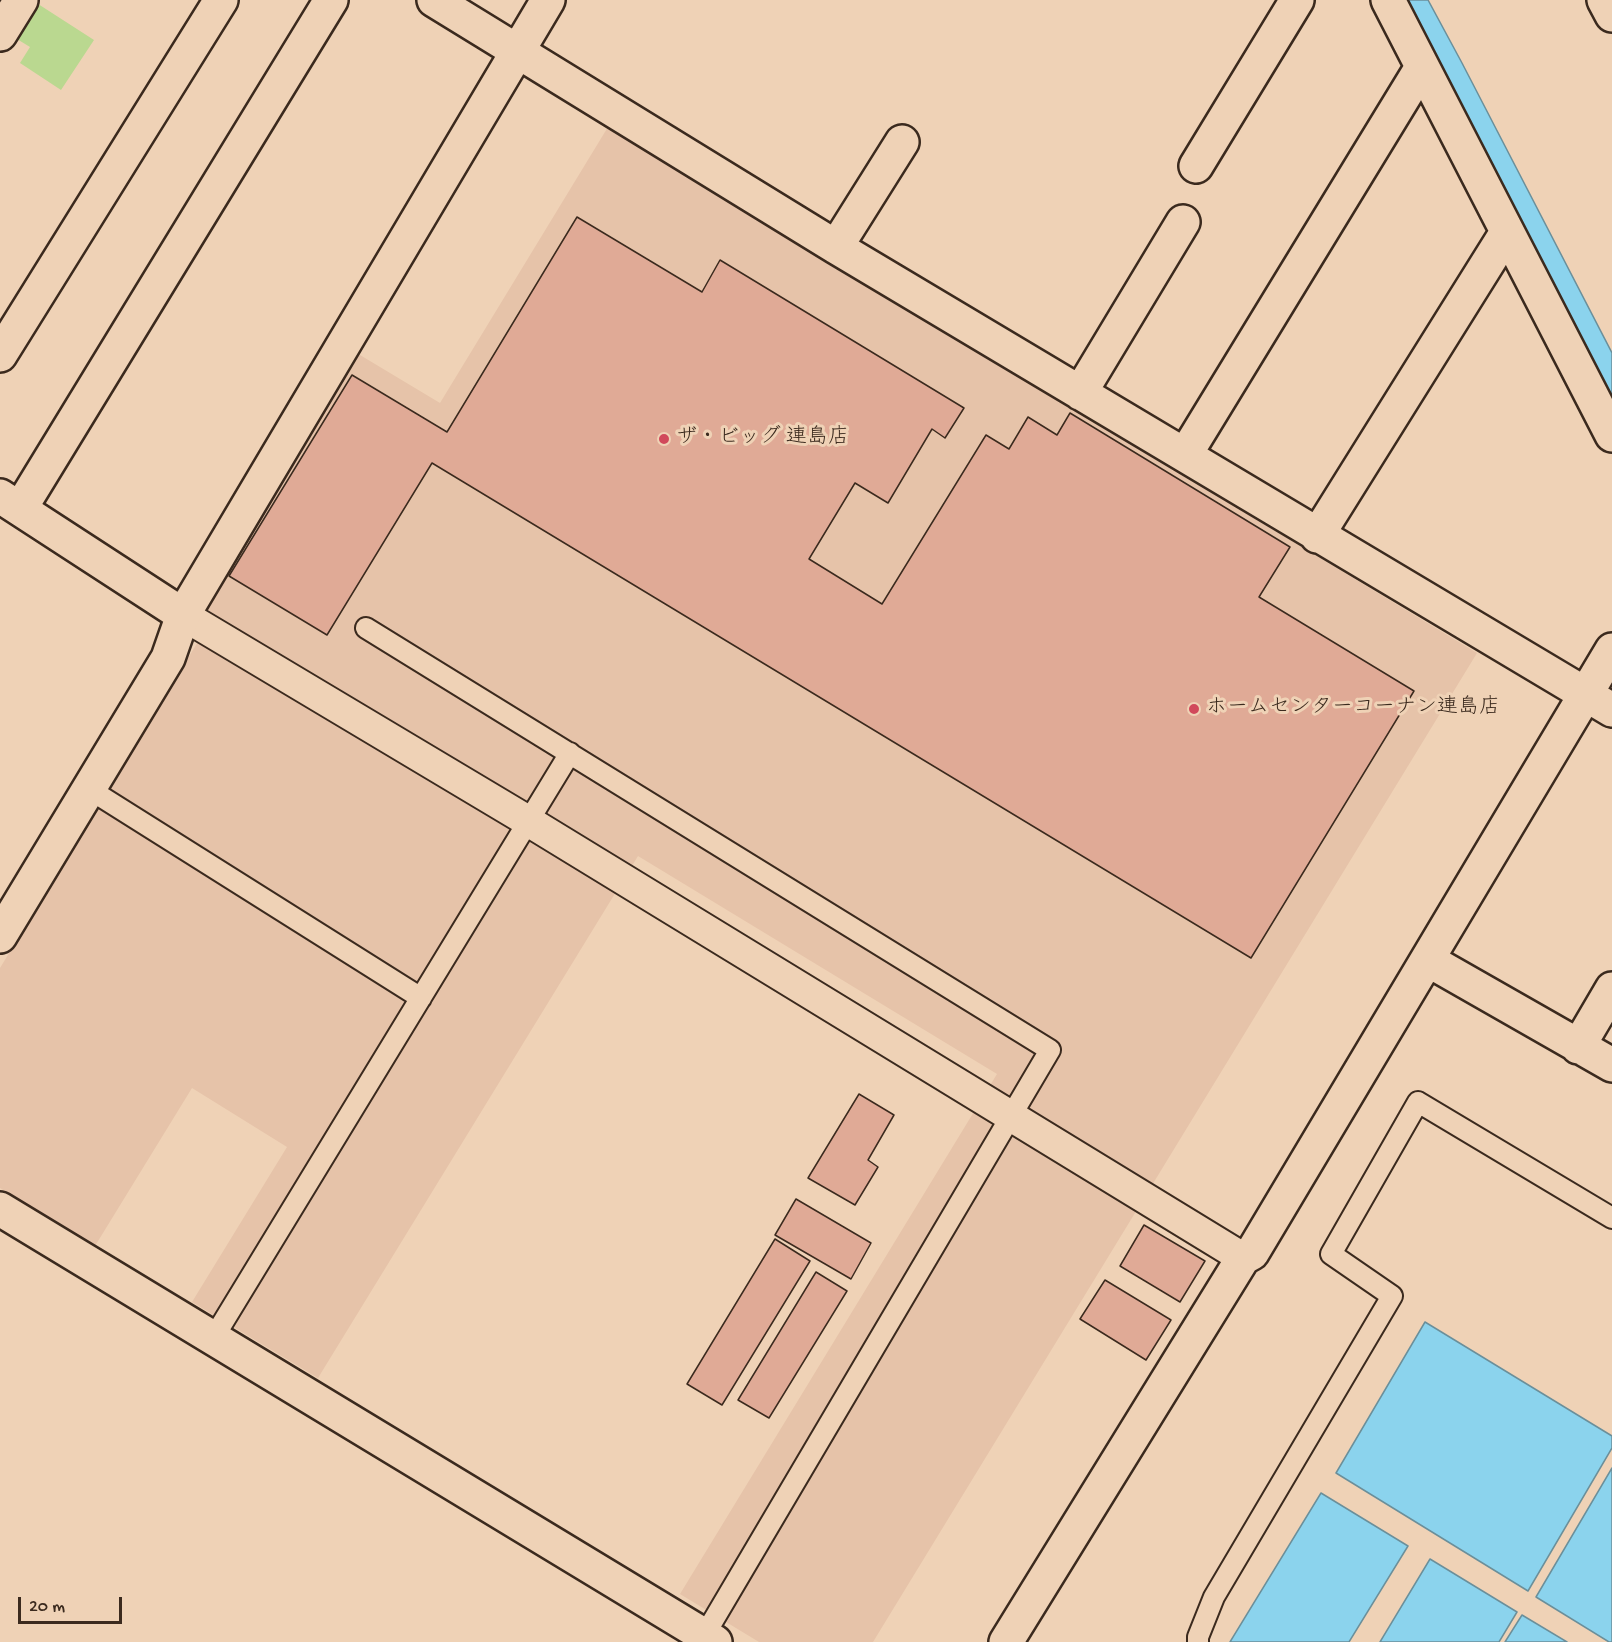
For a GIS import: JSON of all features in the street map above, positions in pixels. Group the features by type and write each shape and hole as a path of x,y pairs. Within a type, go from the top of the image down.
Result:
{"street":[{"path":"0,34 21,0"},
{"path":"0,355 221,0"},
{"path":"331,0 10,502 183,615 528,820 1243,1258"},
{"path":"434,0 836,247 1599,703"},
{"path":"0,936 168,658 183,615 548,0"},
{"path":"1197,166 1297,0"},
{"path":"1388,0 1612,435"},
{"path":"1604,0 1612,15"},
{"path":"1185,455 1422,67"},
{"path":"836,247 902,142"},
{"path":"1080,393 1183,222"},
{"path":"1317,536 1507,232"},
{"path":"1006,1642 1243,1258 1252,1252 1428,960 1599,703 1612,650"},
{"path":"1428,960 1612,1065"},
{"path":"1578,1047 1612,989"},
{"path":"0,1209 710,1639"}],"lane":[{"path":"366,628 1050,1050 710,1639"},
{"path":"214,1337 570,753"},
{"path":"89,789 421,998"},
{"path":"1198,1642 1214,1598 1392,1296 1331,1254 1418,1102 1612,1218"}],"shaded area":[{"path":"608,127 1477,653 873,1642 759,1642 680,1594 997,1074 638,856 318,1378 192,1302 287,1147 192,1088 95,1246 0,1188 0,968 199,640 206,596 355,352 440,403"}],"green space":[{"path":"35,2 94,40 61,90 20,63 30,47 12,36"}],"water":[{"path":"1401,0 1428,0 1462,63 1612,353 1612,406"},
{"path":"1425,1322 1612,1436 1612,1448 1528,1591 1336,1473"},
{"path":"1612,1468 1612,1642 1609,1642 1536,1597"},
{"path":"1321,1493 1408,1546 1349,1642 1230,1642"},
{"path":"1430,1559 1517,1612 1499,1642 1380,1642"},
{"path":"1522,1615 1567,1642 1505,1642"}],"building":[{"path":"577,217 702,292 720,260 964,408 945,438 932,429 888,503 855,483 809,559 882,604 986,435 1009,449 1028,417 1057,435 1070,413 1290,547 1259,597 1414,691 1251,958 432,463 327,635 229,576 352,375 447,432"},
{"path":"859,1094 894,1115 868,1160 878,1167 855,1205 808,1178"},
{"path":"796,1199 871,1243 851,1279 775,1235"},
{"path":"1144,1225 1205,1261 1180,1302 1120,1266"},
{"path":"775,1239 810,1261 722,1405 687,1384"},
{"path":"816,1272 847,1291 769,1418 738,1400"},
{"path":"1105,1280 1171,1320 1146,1360 1080,1319"}],"place":[{"name":"ザ・ビッグ 連島店","path":"664,439"},
{"name":"ホームセンターコーナン連島店","path":"1194,709"}]}
